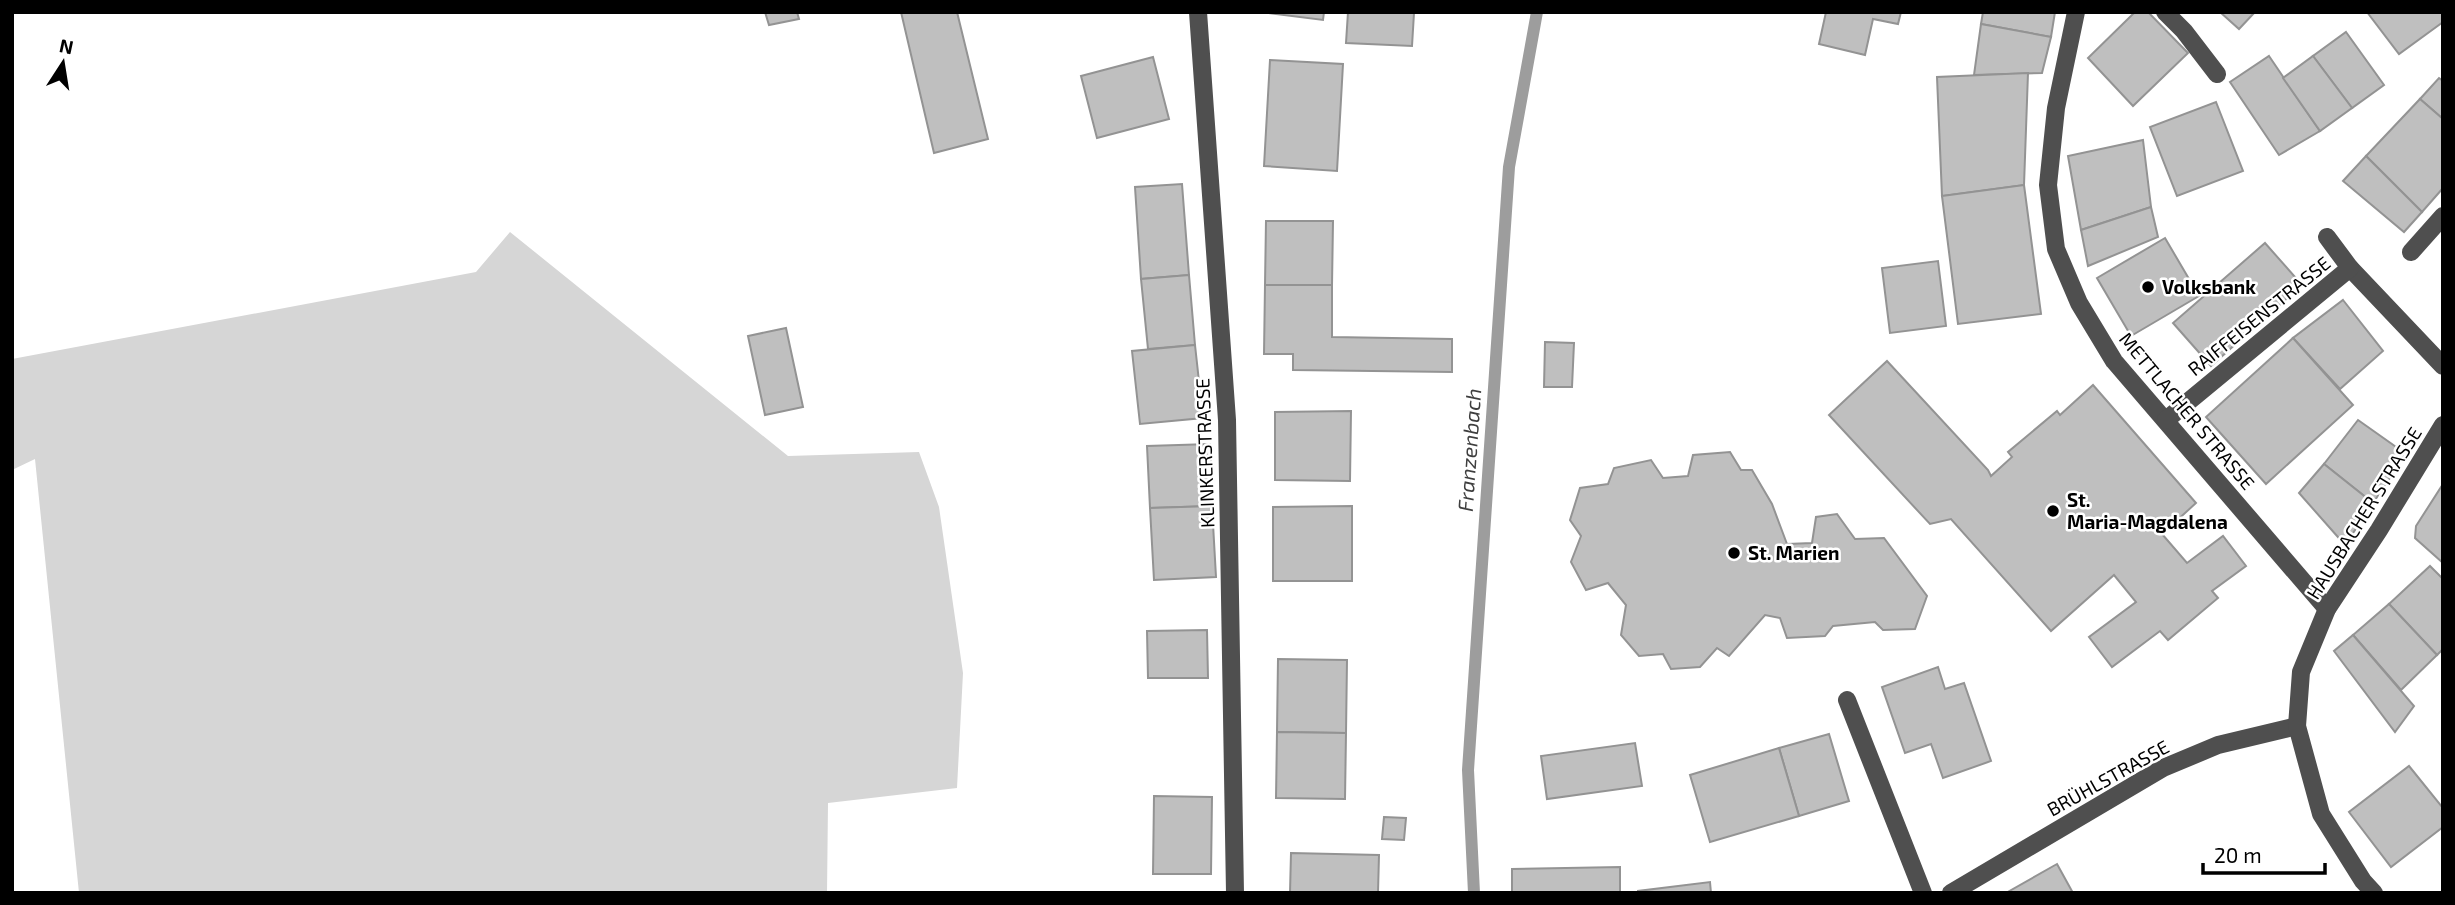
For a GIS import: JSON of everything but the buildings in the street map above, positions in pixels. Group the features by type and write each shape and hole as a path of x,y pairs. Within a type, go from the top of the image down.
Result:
{"street":[{"name":"KLINKERSTRASSE","path":"1198,12 1227,420 1235,893"},
{"name":"METTLACHER STRASSE","path":"2076,12 2056,108 2048,185 2056,249 2079,303 2114,361 2327,609"},
{"path":"2165,12 2184,31 2217,74"},
{"path":"2411,252 2443,216"},
{"name":"RAIFFEISENSTRASSE","path":"2166,420 2350,268 2327,237"},
{"path":"2350,268 2443,366"},
{"name":"HAUSBACHER STRASSE","path":"2374,893 2363,881 2321,814 2297,726 2301,672 2327,609 2443,425"},
{"path":"1847,700 1923,893"},
{"name":"BRÜHLSTRASSE","path":"1951,893 2164,768 2218,745 2297,726"}],"shaded area":[{"path":"510,232 788,456 919,452 939,507 963,673 957,788 828,803 827,893 79,893 35,459 12,470 12,359 476,272"}],"waterway":[{"name":"Franzenbach","path":"1474,893 1468,770 1509,167 1537,12"}],"place":[{"name":"Volksbank","path":"2148,287"},
{"name":"St. Maria-Magdalena","path":"2053,511"},
{"name":"St. Marien","path":"1734,553"}]}
